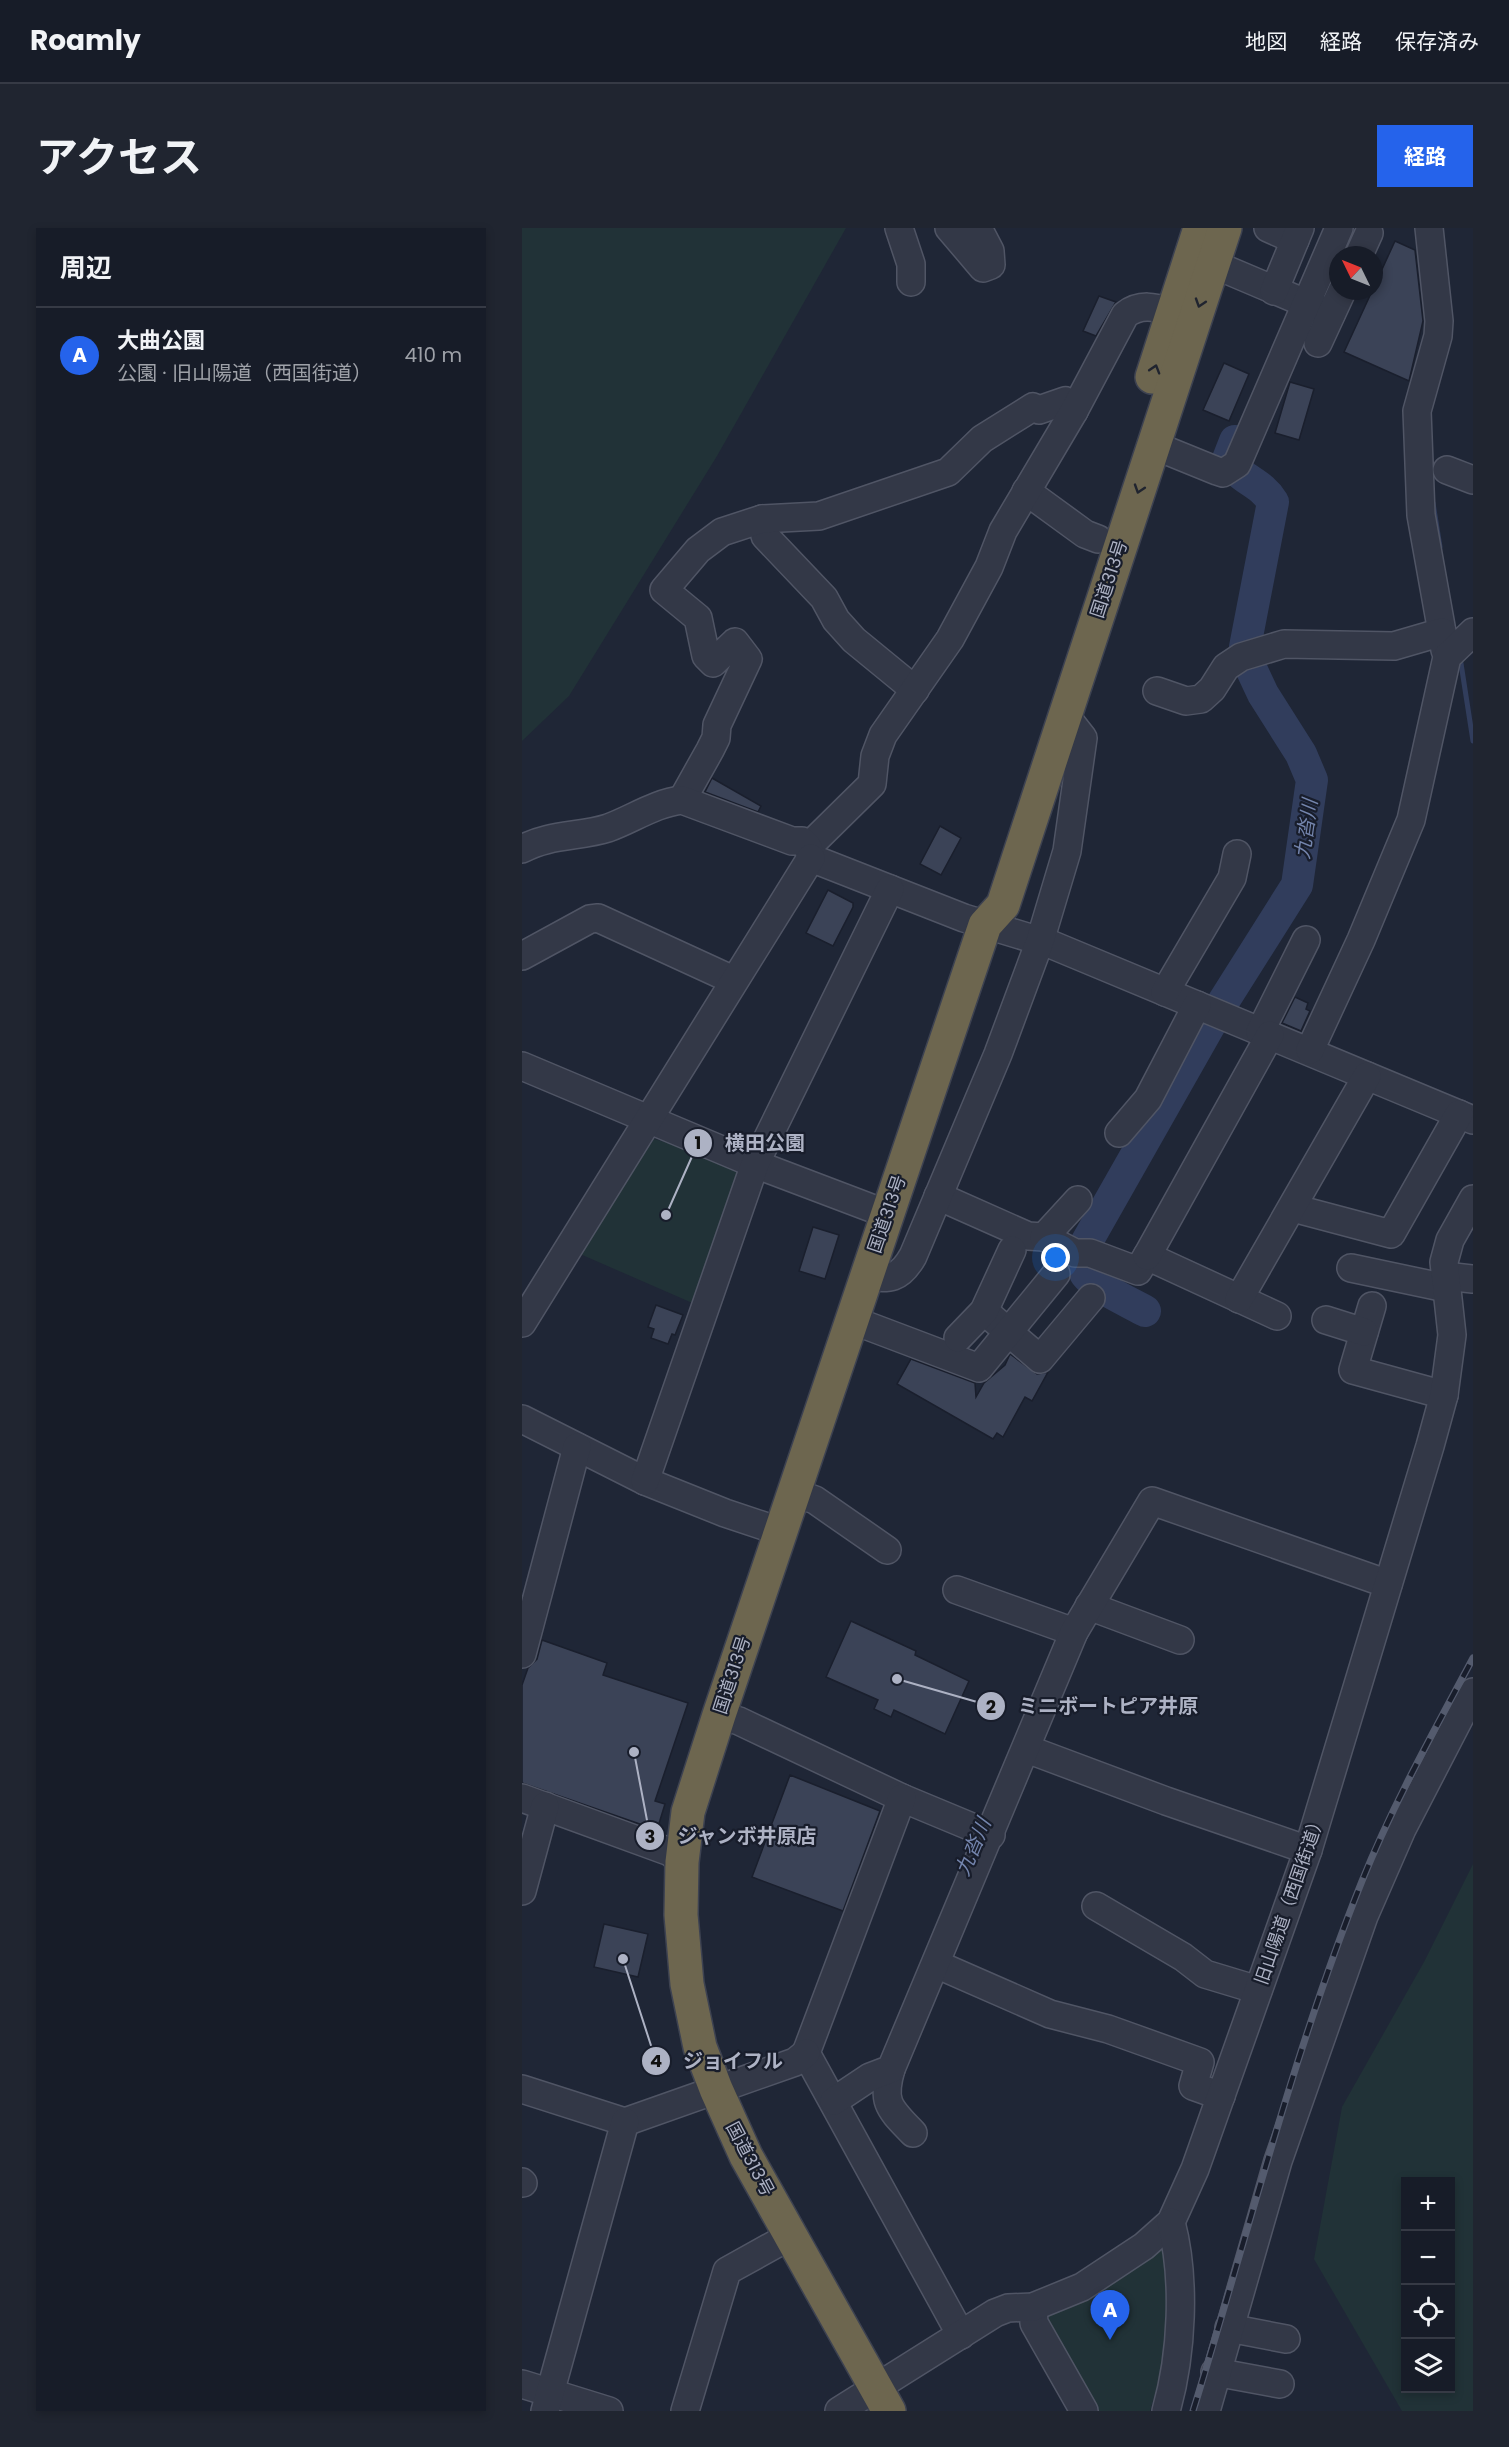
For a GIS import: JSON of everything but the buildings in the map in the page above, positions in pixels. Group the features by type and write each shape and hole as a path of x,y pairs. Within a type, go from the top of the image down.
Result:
{"highway":[{"name":"国道313号","path":"985,925 982,903 1200,228"},
{"name":"国道313号","path":"882,2400 746,2156 700,2047 687,1984 681,1915 682,1862 688,1812 793,1492 985,925 1003,905 1225,228"}],"street":[{"path":"899,228 910,264 911,282"},
{"path":"949,228 983,268 991,265 990,251 978,228"},
{"path":"1268,228 1298,234 1274,291"},
{"path":"1153,445 1216,471 1233,467 1339,228"},
{"path":"1310,1050 1411,820 1455,644 1421,515 1417,411 1438,336 1439,321 1428,228"},
{"path":"1213,264 1305,304 1337,303 1318,343"},
{"path":"522,1323 810,852 872,784 878,745 950,639 989,567 1003,531 1074,411 1125,315 1133,309 1142,307 1172,312"},
{"path":"682,800 716,738 717,725 748,659 735,642 713,663 706,656 698,618 664,590 698,550 722,532 762,519 819,516 948,472 982,439 1034,407 1039,410 1065,401 1074,411"},
{"path":"1447,470 1473,480"},
{"path":"1026,491 1085,534 1098,539"},
{"path":"762,519 765,536 824,598 836,620 854,640 915,690"},
{"path":"1157,691 1186,701 1201,699 1212,689 1226,667 1248,655 1284,644 1394,646 1455,644"},
{"path":"866,1276 886,1280 893,1278 909,1263 998,1054 1040,941 1066,851 1083,738 1065,715"},
{"path":"522,849 538,841 607,828 666,802 682,800 792,841 802,841 810,852 890,889 985,925 1040,941 1310,1050 1466,1117 1391,1234 1293,1208"},
{"path":"1165,992 1232,878 1237,854"},
{"path":"645,1481 755,1164 890,889"},
{"path":"522,956 590,919 598,918 733,980"},
{"path":"938,1196 1028,1236 1044,1237 1138,1271 1265,1033 1306,940"},
{"path":"1119,1133 1148,1099 1211,1011"},
{"path":"522,1067 755,1164 887,1214"},
{"path":"1239,1299 1367,1076"},
{"name":"旧山陽道（西国街道）","path":"839,2411 882,2400 961,2335 1008,2308 1033,2307 1082,2287 1144,2246 1171,2222 1195,2169 1308,1850 1444,1395 1452,1335 1444,1262 1450,1240 1473,1199"},
{"path":"1044,1237 1078,1200"},
{"path":"958,1338 984,1311 1012,1250"},
{"path":"1147,1256 1277,1316"},
{"path":"1351,1268 1445,1282 1473,1279"},
{"path":"852,1320 979,1368 1009,1335 1056,1274"},
{"path":"984,1311 1009,1335 1040,1359 1090,1298"},
{"path":"1326,1320 1368,1319 1353,1370 1444,1395"},
{"path":"522,1419 645,1481 725,1513 780,1531"},
{"path":"522,1654 577,1447"},
{"path":"793,1492 816,1500 887,1550"},
{"path":"913,2133 890,2108 885,2089 891,2069 936,1964 982,1832 1027,1749 1074,1632 1152,1501 1388,1584"},
{"path":"957,1590 1074,1632"},
{"path":"1089,1606 1180,1640"},
{"path":"1206,2411 1215,2372 1278,2161 1364,1916 1402,1829 1473,1692"},
{"path":"719,1715 739,1721 982,1832"},
{"path":"1027,1749 1166,1801 1308,1850"},
{"path":"522,2089 626,2122 795,2062 806,2053 902,1797"},
{"path":"522,1891 534,1802 670,1852 682,1862"},
{"path":"1096,1905 1183,1957 1205,1974 1258,1990"},
{"path":"936,1964 1050,2014 1108,2029 1200,2062 1193,2086 1221,2096"},
{"path":"806,2053 961,2335"},
{"path":"834,2101 870,2077 891,2069"},
{"path":"548,2402 626,2122"},
{"path":"1171,2222 1179,2281 1175,2408"},
{"path":"685,2411 727,2271 792,2235"},
{"path":"1033,2307 1034,2323 1084,2411"},
{"path":"1229,2328 1286,2339"},
{"path":"1215,2372 1280,2384"},
{"path":"522,2384 548,2402 609,2411"}],"shaded area":[{"path":"522,228 846,228 717,456 569,696 522,741"},
{"path":"654,1139 733,1161 740,1176 697,1305 580,1254"},
{"path":"1473,1864 1473,2411 1402,2411 1314,2259 1342,2107 1424,1962"},
{"path":"1161,2245 1169,2247 1167,2352 1150,2411 1092,2411 1047,2328 1050,2310"}],"waterway":[{"name":"九沓川","path":"1145,1311 1089,1278 1083,1266 1085,1245 1220,1007 1297,885 1312,780 1301,754 1263,694 1248,662 1245,647 1273,502 1262,489 1233,467 1228,459 1235,441"},
{"path":"1433,503 1440,547"},
{"path":"1460,657 1473,741"}],"railway":[{"path":"1193,2411 1272,2144 1337,1946 1387,1824 1473,1658"}],"place":[{"name":"横田公園","path":"666,1215"},
{"name":"ミニボートピア井原","path":"897,1679"},
{"name":"ジャンボ井原店","path":"634,1752"},
{"name":"ジョイフル","path":"623,1959"},
{"name":"大曲公園","path":"1110,2340"}]}
